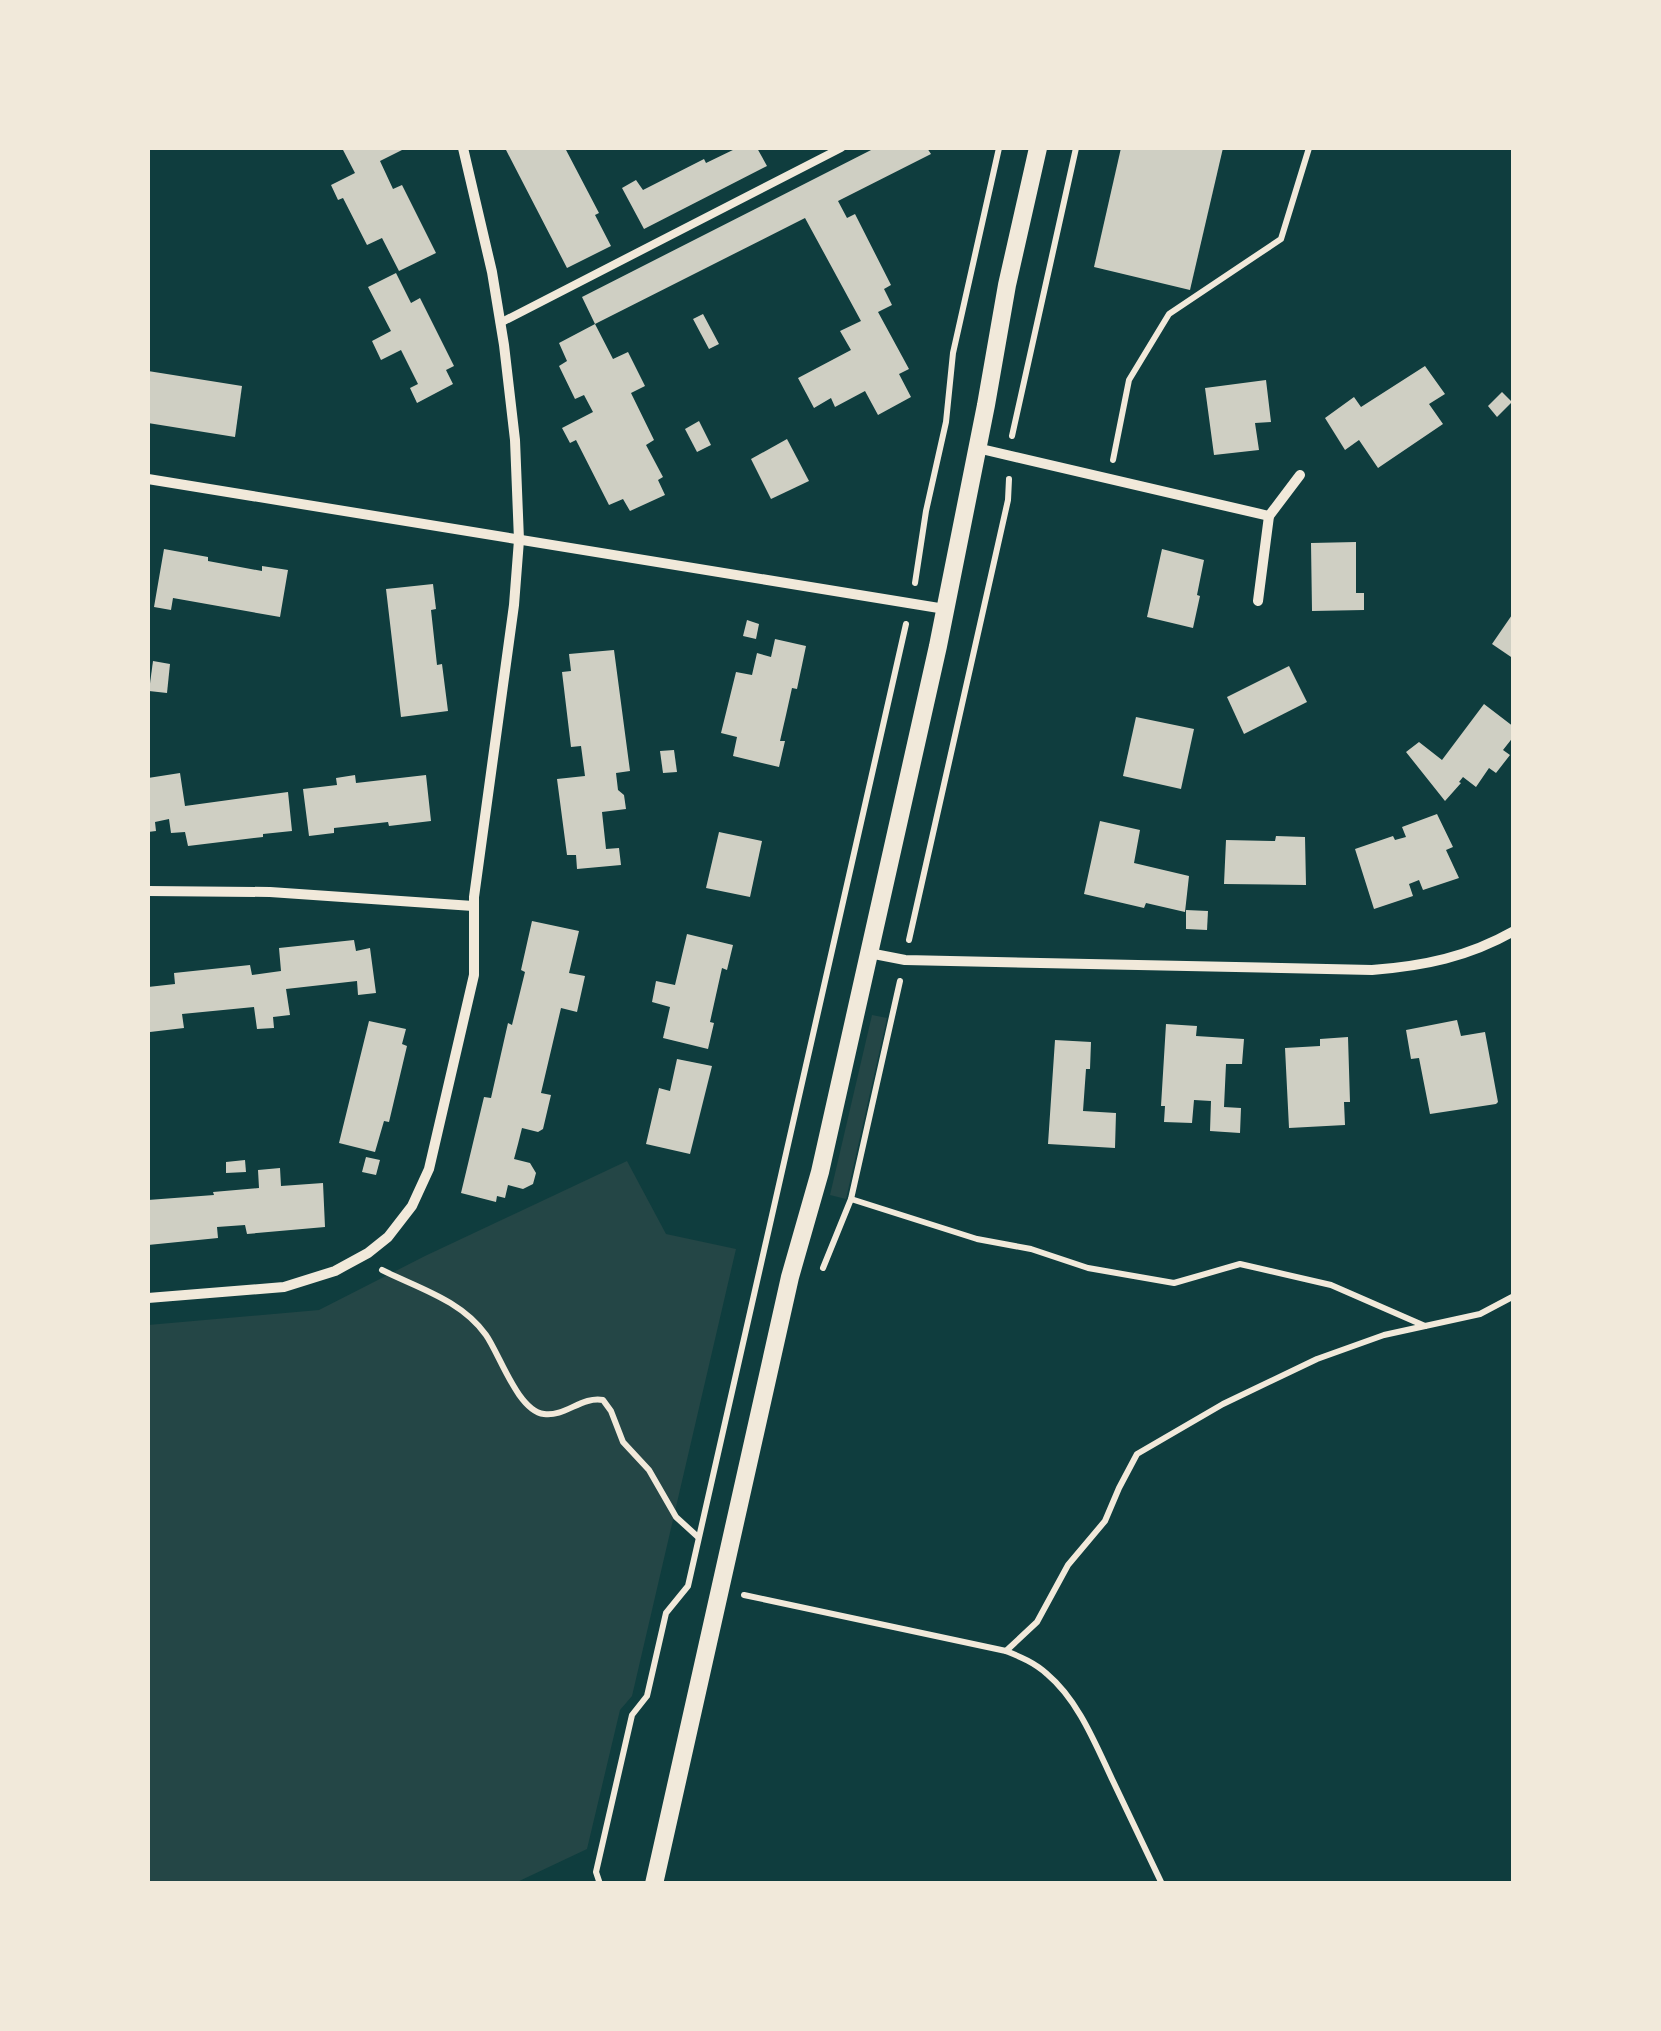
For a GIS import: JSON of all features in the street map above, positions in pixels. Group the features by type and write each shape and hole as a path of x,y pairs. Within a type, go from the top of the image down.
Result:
{"street":[{"path":"148,1298 284,1287 358,1260 405,1217 429,1169 474,975 473,906 514,605 519,540 515,440 500,323 463,148"},
{"path":"654,1884 718,1588 869,953 945,609 1007,285 1038,148"},
{"path":"977,448 1268,516"},
{"path":"1258,601 1268,516 1300,475"},
{"path":"148,478 945,609"},
{"path":"148,891 249,891 473,906"},
{"path":"869,953 904,960 1372,970 1437,962 1469,953 1514,931"}],"lane":[{"path":"500,323 841,148"}],"path":[{"path":"600,1884 596,1872 632,1716 647,1696 666,1613 688,1586 911,603 946,422 953,354 999,148"},
{"path":"1110,478 1129,380 1169,314 1282,239 1308,148"},
{"path":"851,1199 977,1240 1031,1249 1088,1268 1174,1284 1240,1264 1331,1285 1426,1326"},
{"path":"358,1260 448,1301 468,1315 487,1336 527,1406 549,1414 591,1398 603,1400 623,1442 649,1470 676,1517 726,1558"},
{"path":"1006,1651 1037,1622 1068,1565 1106,1521 1137,1454 1223,1404 1316,1358 1384,1335 1480,1314 1514,1296"},
{"path":"718,1588 767,1602 1006,1651 1029,1661 1064,1691 1092,1736 1162,1884"}],"shaded area":[{"path":"872,1015 887,1018 846,1199 830,1195"},
{"path":"627,1161 666,1234 736,1249 632,1696 620,1710 587,1849 515,1883 148,1884 148,1325 319,1310"}],"building":[{"path":"342,148 406,148 380,161 393,189 402,185 436,253 399,271 382,238 367,245 343,198 338,200 331,185 355,173"},
{"path":"505,148 565,148 599,213 595,215 611,246 567,268"},
{"path":"737,148 757,148 767,166 644,229 622,188 636,180 643,190 704,159 706,163"},
{"path":"875,148 927,148 931,154 838,201 847,218 855,214 891,285 884,289 892,305 878,312 909,369 899,374 911,397 878,415 865,391 835,407 831,398 814,408 798,378 851,350 840,331 861,321 805,218 595,324 582,297"},
{"path":"1121,148 1223,148 1190,290 1094,267"},
{"path":"396,273 411,303 420,298 454,366 446,370 453,384 417,403 410,388 418,384 401,350 381,360 372,341 391,331 368,287"},
{"path":"703,314 719,344 709,349 693,319"},
{"path":"595,324 613,359 628,352 645,386 631,393 654,440 646,445 663,477 658,480 665,495 630,511 623,499 609,505 576,440 570,443 562,428 593,412 584,395 575,399 559,366 567,361 559,343"},
{"path":"1425,366 1445,394 1429,404 1443,424 1378,468 1359,440 1345,450 1325,418 1354,397 1361,407"},
{"path":"148,371 242,386 235,437 148,423"},
{"path":"1266,380 1271,422 1255,423 1259,450 1214,455 1205,388"},
{"path":"1502,392 1512,402 1497,417 1488,406"},
{"path":"699,421 711,445 697,452 685,429"},
{"path":"787,439 809,481 771,499 751,459"},
{"path":"1356,542 1356,593 1364,593 1364,610 1312,611 1311,543"},
{"path":"164,549 262,571 262,566 288,570 280,617 173,598 171,610 154,607"},
{"path":"1162,549 1204,560 1193,628 1147,617"},
{"path":"433,584 436,609 431,610 437,665 442,664 448,711 401,717 386,589"},
{"path":"1514,612 1514,659 1492,644"},
{"path":"747,620 759,624 756,639 743,636"},
{"path":"775,639 806,646 780,741 785,741 779,767 733,756 737,737 721,733 736,672 752,675 757,653 771,657"},
{"path":"614,650 630,771 616,773 626,809 602,812 606,849 619,848 621,865 577,869 576,855 567,855 557,779 585,776 581,746 571,747 562,672 571,671 569,654"},
{"path":"153,661 170,664 167,693 149,691"},
{"path":"1289,666 1307,702 1244,734 1227,697"},
{"path":"1484,704 1514,727 1514,736 1503,750 1510,755 1496,773 1489,768 1476,787 1463,777 1445,801 1406,752 1419,742 1442,760"},
{"path":"1136,717 1194,729 1181,789 1123,776"},
{"path":"674,750 677,772 663,773 660,751"},
{"path":"180,773 185,806 288,792 292,831 188,846 185,832 171,833 169,819 155,822 156,831 148,832 148,778"},
{"path":"355,775 356,783 426,775 431,821 334,828 334,833 309,836 303,789 337,785 336,778"},
{"path":"1437,814 1453,847 1446,850 1459,878 1423,890 1419,880 1409,884 1413,896 1374,909 1355,849 1393,836 1395,840 1406,837 1402,827"},
{"path":"1100,821 1140,830 1134,863 1189,876 1185,912 1146,903 1144,908 1084,894"},
{"path":"719,832 762,841 750,897 706,888"},
{"path":"1276,836 1305,837 1306,885 1224,884 1226,840 1275,841"},
{"path":"1186,910 1208,911 1207,930 1186,929"},
{"path":"532,921 579,931 569,973 585,976 577,1012 561,1008 541,1093 551,1095 543,1129 538,1132 522,1128 514,1159 530,1163 536,1173 533,1184 523,1189 508,1185 505,1198 497,1196 496,1202 461,1193 484,1097 491,1098 508,1023 512,1025"},
{"path":"687,934 733,945 727,970 722,968 708,1049 663,1038 670,1007 652,1002 656,981 675,985"},
{"path":"354,940 356,951 370,948 376,993 358,995 357,981 286,989 290,1015 273,1017 274,1028 257,1029 254,1007 182,1014 184,1028 150,1032 148,987 175,984 174,973 250,965 252,975 281,971 279,948"},
{"path":"1457,1020 1461,1036 1485,1032 1498,1102 1430,1114 1419,1058 1411,1059 1406,1030"},
{"path":"369,1021 406,1029 402,1044 407,1046 389,1122 384,1121 375,1152 339,1143"},
{"path":"1166,1024 1197,1026 1196,1036 1244,1039 1242,1064 1226,1064 1224,1107 1241,1108 1240,1133 1210,1131 1211,1101 1194,1100 1192,1123 1164,1122 1165,1106 1161,1106"},
{"path":"1348,1037 1350,1102 1344,1102 1345,1125 1289,1128 1285,1048 1320,1046 1320,1039"},
{"path":"1055,1040 1091,1042 1083,1111 1116,1113 1115,1148 1048,1144"},
{"path":"677,1059 712,1066 690,1154 646,1144 659,1088 670,1091"},
{"path":"366,1157 380,1160 376,1175 362,1172"},
{"path":"245,1160 246,1172 226,1173 226,1162"},
{"path":"280,1168 281,1186 323,1183 325,1227 247,1234 245,1225 217,1227 218,1238 148,1245 148,1200 259,1188 258,1170"}]}
